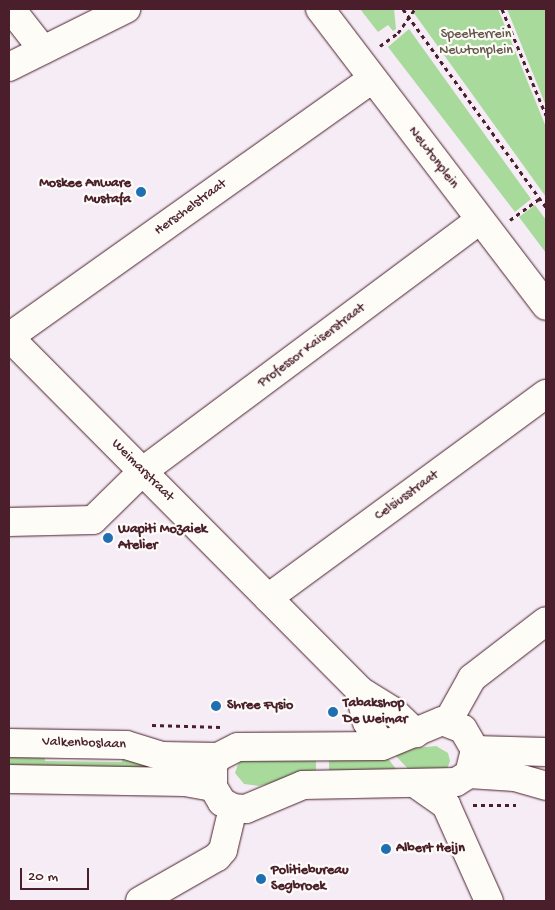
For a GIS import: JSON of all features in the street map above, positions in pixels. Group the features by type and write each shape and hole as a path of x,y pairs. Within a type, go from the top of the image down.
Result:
{"street":[{"path":"11,9 43,50"},
{"path":"9,67 126,9"},
{"name":"Newtonplein","path":"320,9 546,306"},
{"name":"Herschelstraat","path":"9,337 365,70"},
{"name":"Professor Kaiserstraat","path":"9,522 93,520 143,471 486,227"},
{"name":"Weimarstraat","path":"9,337 359,690 394,711 416,733"},
{"name":"Celsiusstraat","path":"268,598 546,394"},
{"path":"448,721 472,678 546,621"},
{"path":"359,690 367,722 382,746"},
{"path":"489,901 462,778 468,734 448,721 435,722 416,733 382,746 251,746 238,747 218,757 211,776 212,787 216,795 233,808 254,808 274,795 303,784 416,784 462,778 515,777 546,786"},
{"name":"Valkenboslaan","path":"9,743 126,744 162,756 218,757"},
{"path":"462,778 546,752"},
{"path":"9,779 185,782 212,787"},
{"path":"140,901 217,858 223,850 233,808"}],"path":[{"path":"403,9 546,208"},
{"path":"365,70 415,9"},
{"path":"502,9 546,115"},
{"path":"486,227 540,198"},
{"path":"477,805 522,805"}],"green space":[{"path":"360,9 394,9 396,29 393,31 388,25 378,32"},
{"name":"Speelterrein Newtonplein","path":"411,9 498,9 546,127 546,197"},
{"path":"507,9 546,9 546,106"},
{"path":"409,29 531,199 515,212 388,47"},
{"path":"535,205 546,220 546,253 519,217"},
{"path":"436,746 448,753 450,761 447,769 412,773 395,755 415,748"},
{"path":"9,751 44,751 45,761 122,762 122,752 157,762 157,774 9,772"},
{"path":"387,757 399,773 329,772 329,759"},
{"path":"316,758 316,772 259,786 244,784 235,773 238,764 243,759"}],"place":[{"name":"Moskee Anware Mustafa","path":"141,192"},
{"name":"Wapiti Mozaiek Atelier","path":"108,538"},
{"name":"Shree Fysio","path":"216,706"},
{"name":"Tabakshop De Weimar","path":"333,712"},
{"name":"Albert Heijn","path":"386,849"},
{"name":"Politiebureau Segbroek","path":"261,879"}]}
